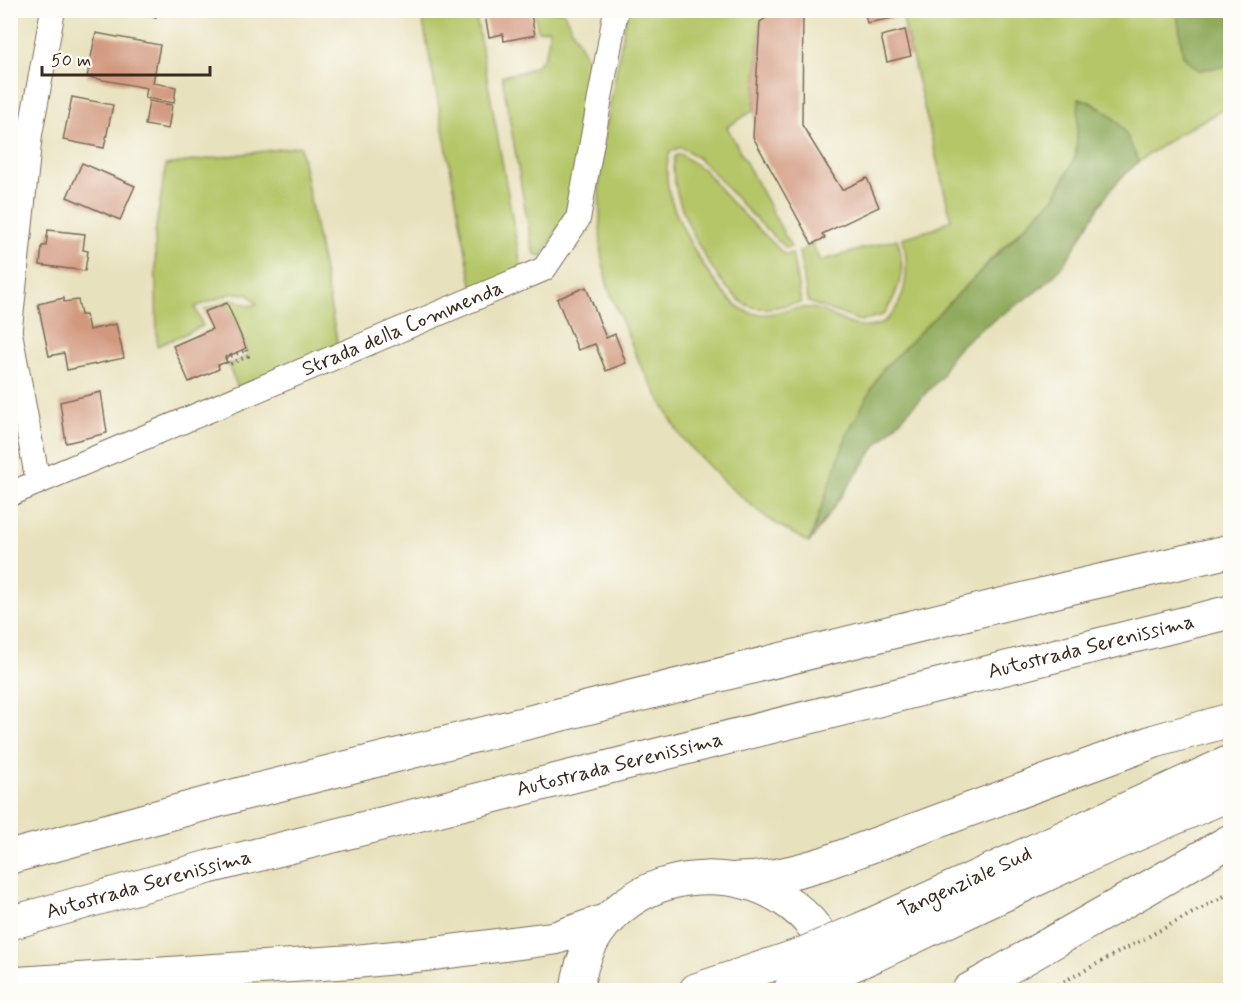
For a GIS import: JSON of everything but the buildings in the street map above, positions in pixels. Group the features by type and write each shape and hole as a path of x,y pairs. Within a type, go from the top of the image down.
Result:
{"highway":[{"path":"10,857 269,787 1069,588 1230,551"},
{"name":"Autostrada Serenissima","path":"10,922 209,867 1230,612"},
{"path":"577,990 578,978 590,947 610,919 636,897 668,883 702,876 759,879 825,863 1155,741 1230,720"},
{"name":"Tangenziale Sud","path":"696,990 811,980 869,941 1230,762"},
{"name":"Tangenziale Sud","path":"869,941 1086,856 1230,794"},
{"path":"969,990 1230,841"},
{"path":"736,879 770,891 800,911 822,939 837,971 811,980"},
{"path":"10,984 360,962 555,938 610,919"}],"street":[{"path":"10,327 20,137 53,10"},
{"name":"Strada della Commenda","path":"10,494 544,269 578,219 616,10"},
{"path":"10,333 39,482"}],"path":[{"path":"246,350 248,356 228,365 225,358 246,350"},
{"path":"1048,990 1230,893"}],"green space":[{"path":"421,11 475,11 522,272 473,290"},
{"path":"534,11 563,11 592,69 573,198 543,256 535,254 532,248 502,76 531,68 543,59 549,29 538,31"},
{"path":"627,11 778,11 760,22 754,110 727,127 791,247 786,248 711,170 689,152 680,147 670,152 667,170 672,202 699,258 723,292 736,305 756,314 811,308 855,326 877,325 888,319 902,295 906,280 906,265 902,238 934,229 951,219 901,11 1177,11 1183,56 1198,70 1230,65 1230,106 1180,133 1138,162 1129,139 1118,122 1102,109 1080,98 1076,155 1055,197 990,260 848,432 809,543 768,519 725,483 681,437 640,364 608,288 601,254 599,184 603,145"},
{"path":"1177,11 1230,11 1230,66 1198,70 1183,56"},
{"path":"1079,98 1102,109 1118,122 1129,139 1138,162 1112,188 1067,259 1050,280 973,335 959,348 948,361 942,376 876,446 809,543 848,432 882,370 1055,197 1076,155"},
{"path":"300,146 339,351 240,392 228,365 248,356 246,350 242,351 246,348 227,303 204,310 234,299 249,306 257,304 248,294 233,293 195,307 203,326 157,346 155,233 166,165"},
{"path":"680,154 704,170 731,202 785,255 792,253 801,303 767,308 747,305 734,295 721,280 694,237 684,214 673,172 675,156"},
{"path":"897,239 901,259 900,279 894,297 883,315 860,321 808,302 799,252 812,244 820,261"}]}
